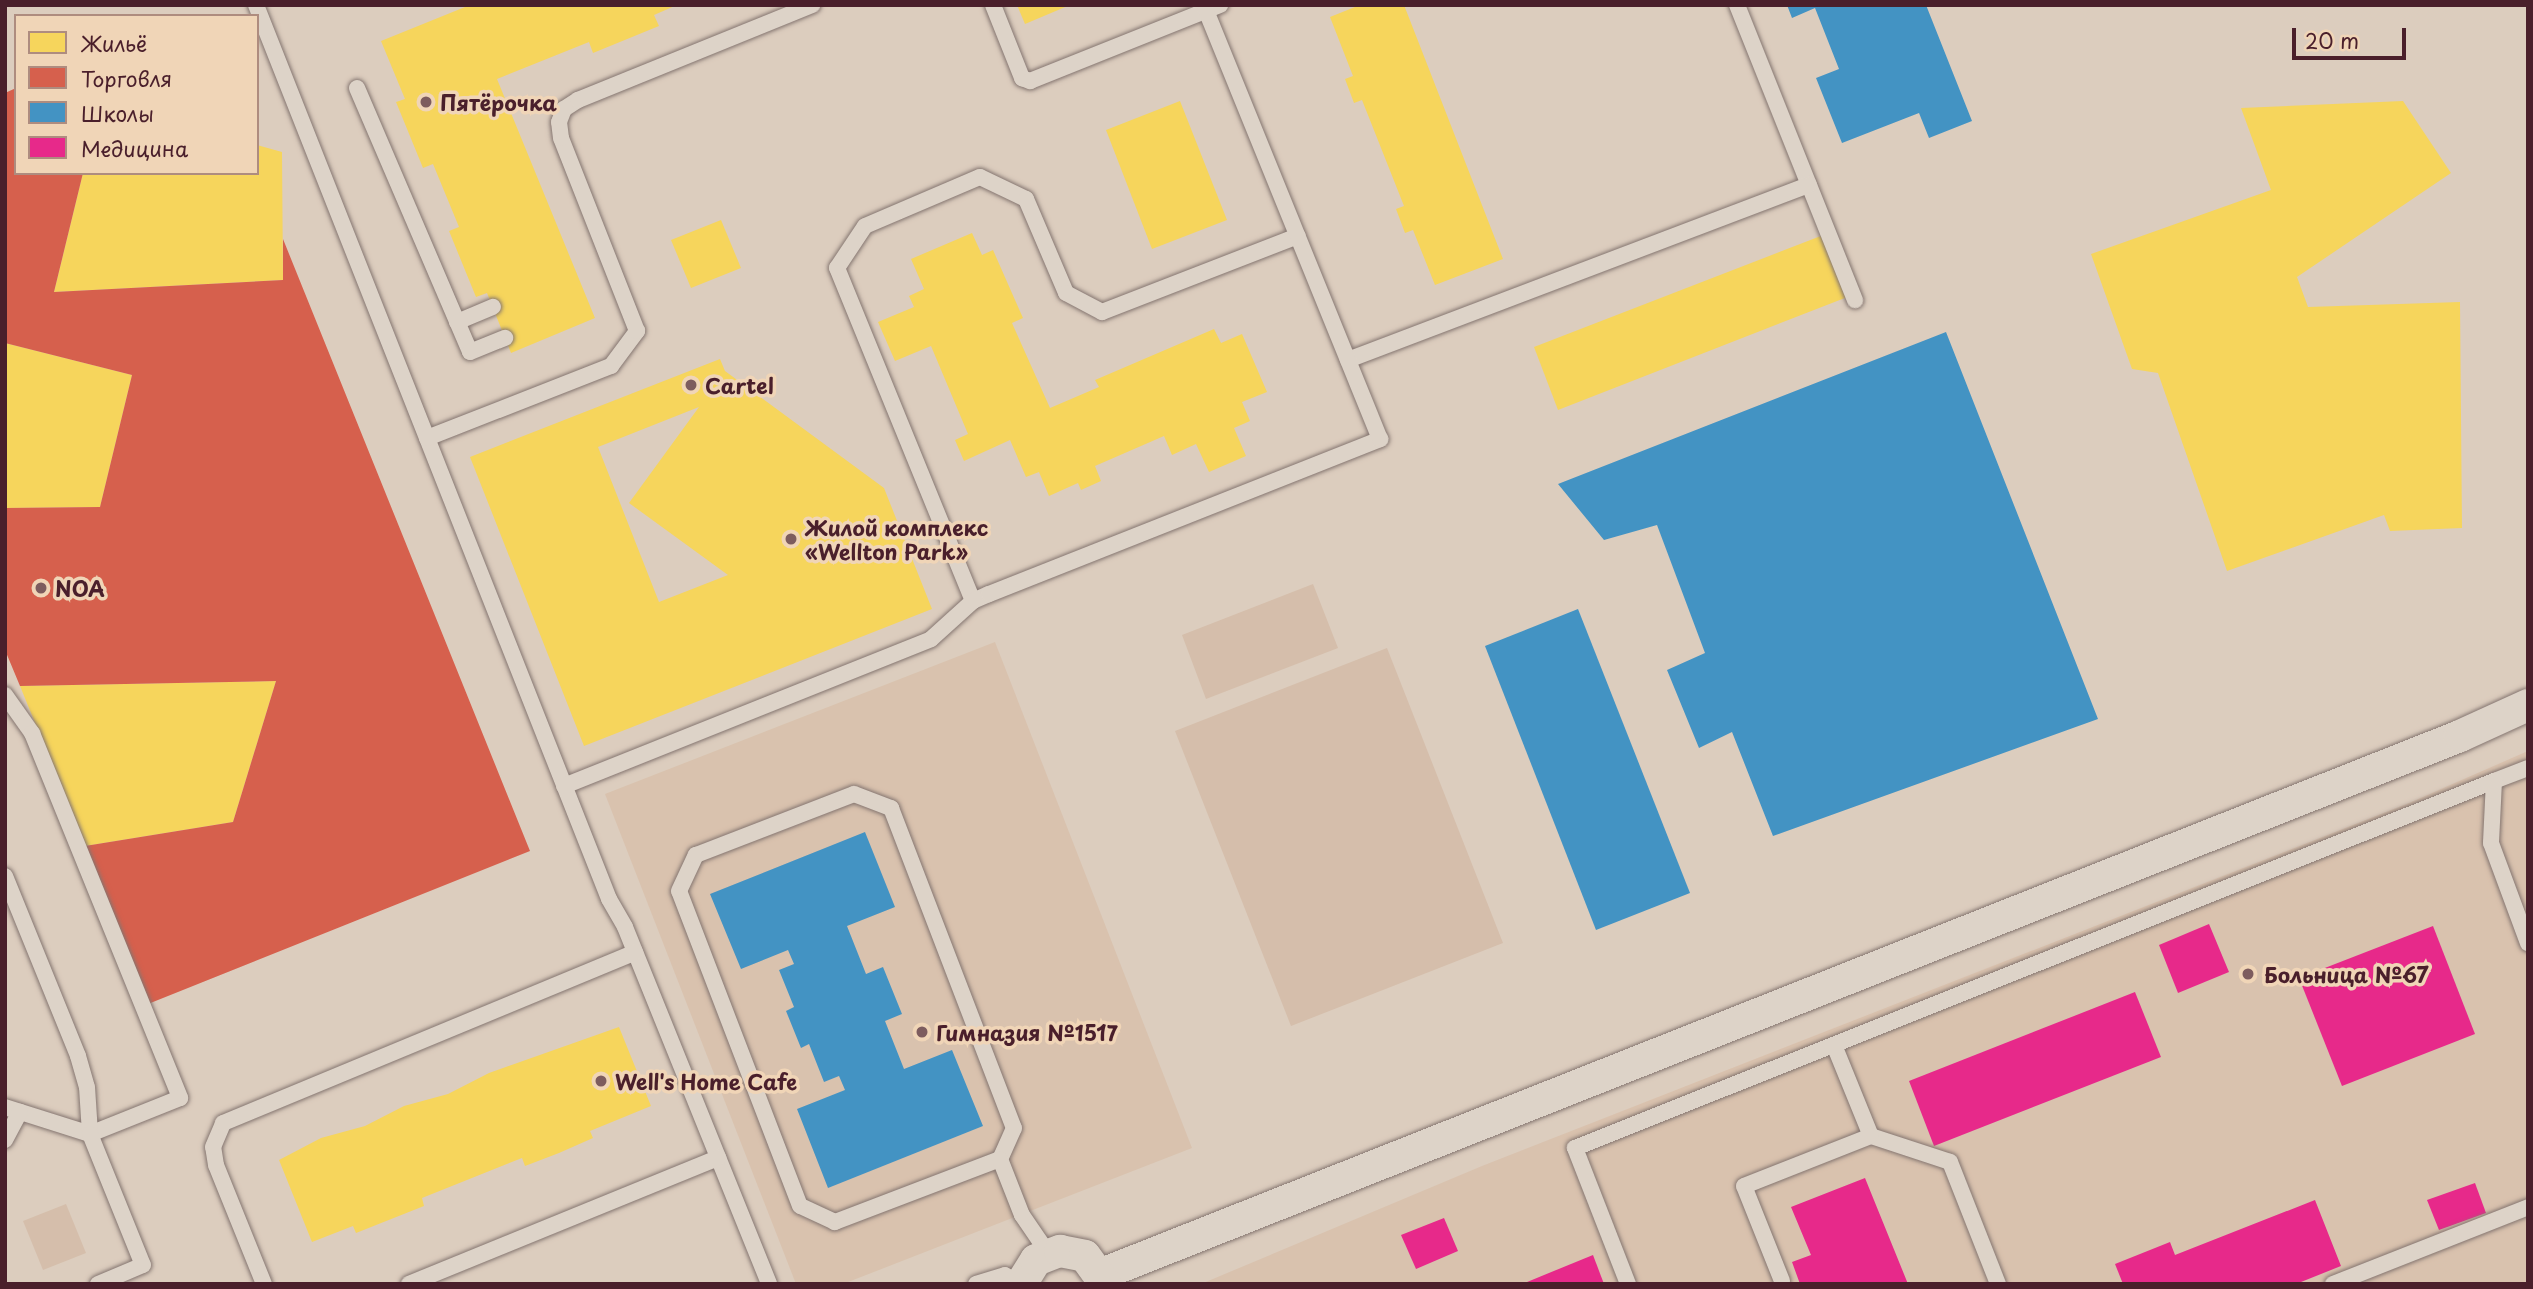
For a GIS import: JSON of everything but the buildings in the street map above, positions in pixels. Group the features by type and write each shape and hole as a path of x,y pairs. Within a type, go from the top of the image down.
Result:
{"street":[{"path":"1021,1284 1026,1271 1048,1253 1073,1251 1085,1256 1104,1279 2447,741 2528,705"}],"lane":[{"path":"427,438 611,366 637,331 561,138 559,122 564,109 578,100 812,5"},
{"path":"564,786 931,639 973,601 1380,439 1298,236 1213,8 1030,81 1022,78 993,5"},
{"path":"1738,5 1855,300"},
{"path":"257,6 564,786 635,952 769,1284"},
{"path":"357,88 470,352 505,338"},
{"path":"973,601 837,268 865,226 980,177 1026,199 1066,293 1102,312 1298,236"},
{"path":"1348,360 1809,184"},
{"path":"457,322 493,307"},
{"path":"5,695 32,733 180,1098 90,1135 13,1110 5,1140"},
{"path":"1628,1284 1575,1148 2528,768"},
{"path":"2494,781 2491,843 2528,943"},
{"path":"1000,1158 835,1222 800,1206 678,891 696,855 854,794 891,808 1014,1128 1000,1158 1022,1214 1048,1253"},
{"path":"5,876 78,1056 87,1087 90,1135 143,1265 98,1284"},
{"path":"264,1284 216,1165 213,1147 223,1123 635,952"},
{"path":"1834,1045 1871,1136"},
{"path":"1782,1281 1744,1185 1871,1136 1950,1162 1998,1284"},
{"path":"409,1284 718,1158"},
{"path":"2333,1284 2528,1207"},
{"path":"976,1284 1004,1275 1021,1284"}],"shaded area":[{"path":"1313,584 1338,648 1206,699 1182,635"},
{"name":"Гимназия №1517","path":"995,642 1192,1148 843,1284 796,1284 605,794"},
{"path":"1387,648 1503,943 1291,1026 1175,731"},
{"name":"Больница №67","path":"2528,751 2528,1284 1201,1284 1482,1166 2409,803"},
{"path":"66,1204 86,1253 43,1270 23,1221"}],"place":[{"name":"Пятёрочка","path":"426,102"},
{"name":"Cartel","path":"691,385"},
{"name":"Жилой комплекс «Wellton Park»","path":"791,539"},
{"name":"NOA","path":"41,588"},
{"name":"Больница №67","path":"2248,974"},
{"name":"Гимназия №1517","path":"922,1032"},
{"name":"Well's Home Cafe","path":"601,1081"}]}
